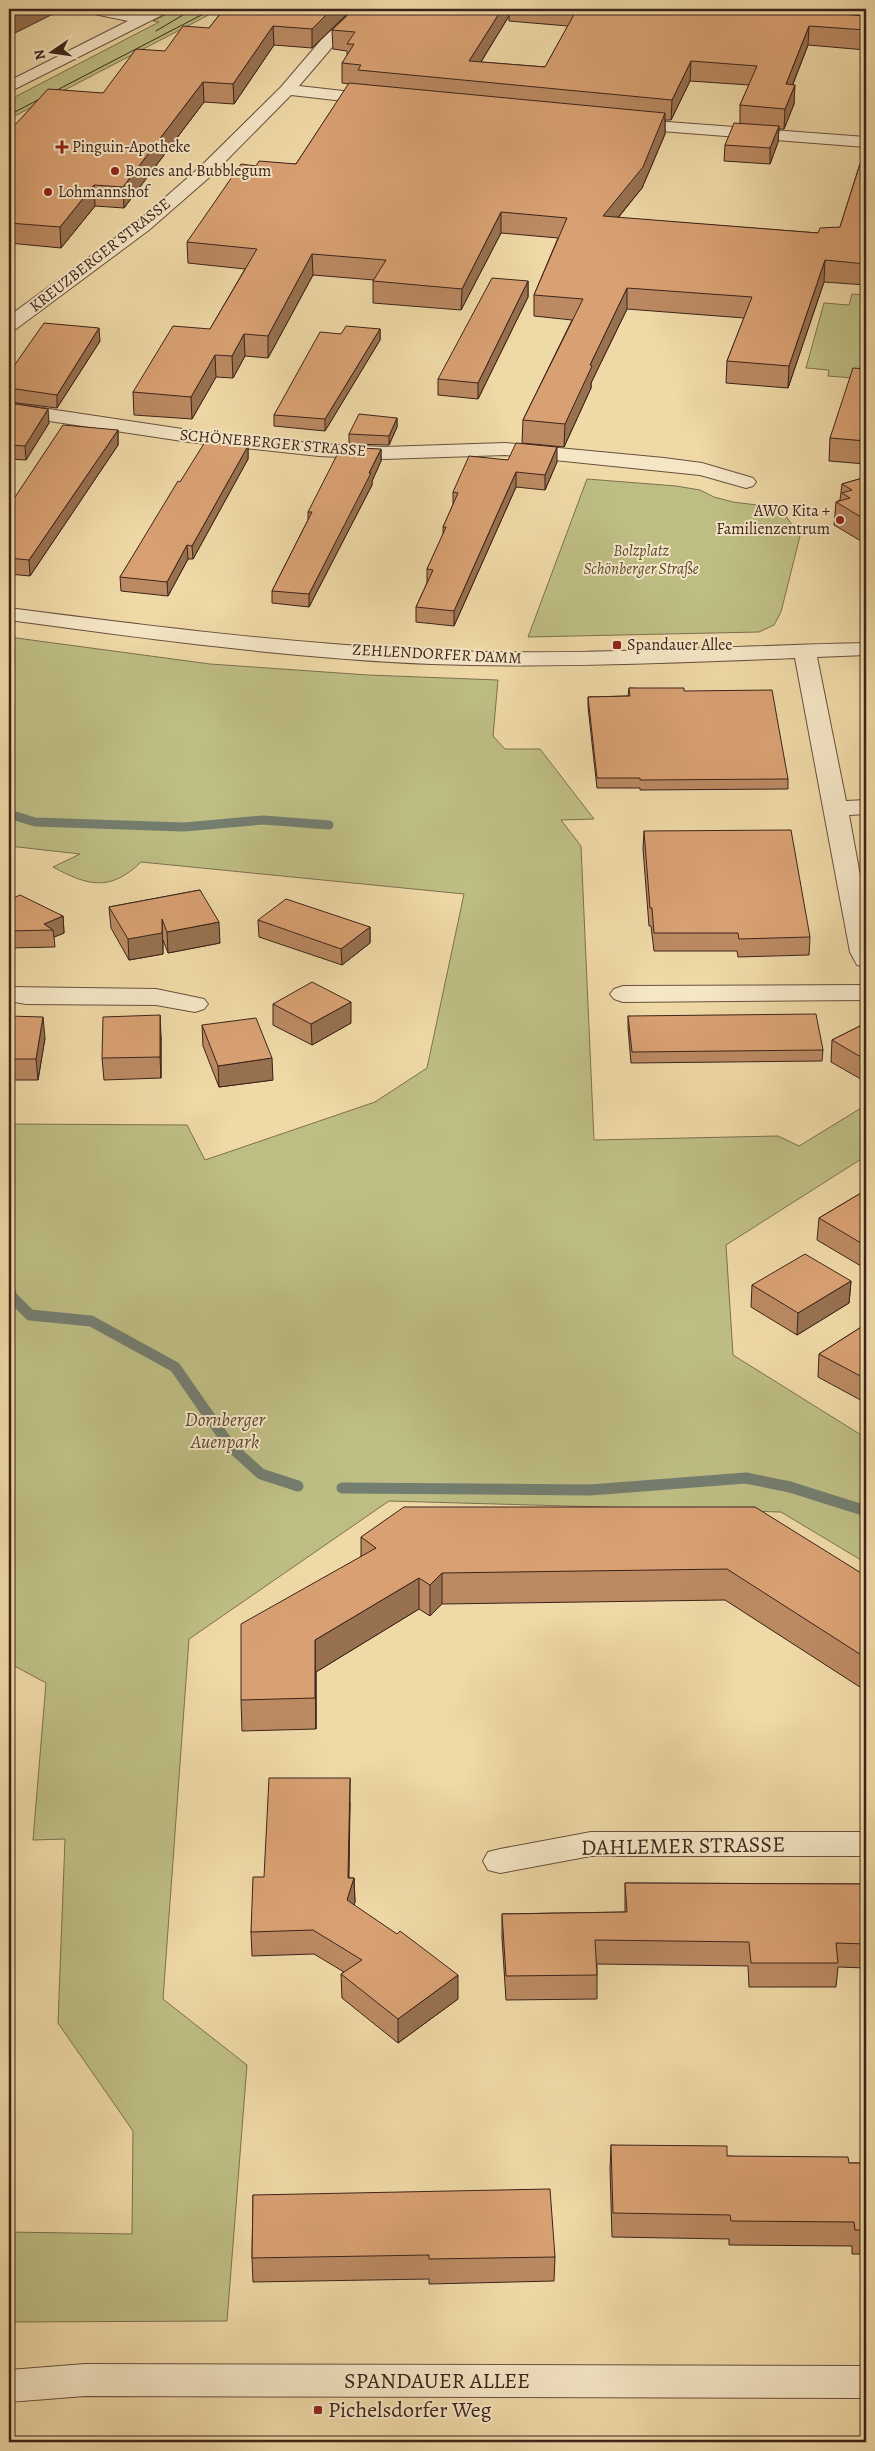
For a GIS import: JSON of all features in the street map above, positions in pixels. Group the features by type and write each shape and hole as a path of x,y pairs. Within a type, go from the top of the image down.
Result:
{"street":[{"path":"90,9 142,19"},
{"path":"9,87 163,9"},
{"name":"KREUZBERGER STRASSE","path":"9,325 143,226 206,171 287,90 328,42 360,11"},
{"path":"287,90 400,102"},
{"path":"610,122 866,142"},
{"name":"SCHÖNEBERGER STRASSE","path":"9,409 190,436 319,450 384,453 505,449 702,469 746,482"},
{"name":"ZEHLENDORFER DAMM","path":"9,614 222,642 431,657 628,658 866,649"},
{"path":"805,652 862,952 866,960"},
{"path":"836,808 866,808"},
{"path":"623,994 866,993"},
{"path":"9,994 156,997 195,1004"},
{"name":"DAHLEMER STRASSE","path":"500,1861 591,1844 866,1844"},
{"name":"SPANDAUER ALLEE","path":"9,2386 85,2380 866,2382"}],"green space":[{"path":"177,9 220,9 9,119 9,100 159,22 153,21"},
{"path":"852,294 866,295 866,379 828,376 829,370 806,368 824,303 849,305"},
{"name":"Bolzplatz Schönberger Straße","path":"587,479 676,486 700,490 714,497 733,502 780,508 800,536 781,612 774,625 759,632 528,637"},
{"name":"Dornberger Auenpark","path":"9,637 210,664 368,675 498,680 493,736 505,749 540,749 594,819 561,820 581,846 594,1140 778,1136 799,1146 866,1105 866,1156 726,1245 733,1355 866,1438 866,1563 781,1512 389,1501 189,1639 163,1999 247,2065 227,2321 9,2322 9,2232 132,2234 133,2131 58,2023 65,1839 33,1840 46,1683 9,1663 9,1124 187,1125 205,1160 375,1102 427,1068 464,894 141,862 130,872 109,882 88,882 53,867 80,854 9,846"}],"building":[{"path":"9,9 22,9 9,15"},
{"path":"224,9 332,9 312,29 273,26 233,84 203,82 123,187 94,185 60,227 9,223 9,125 14,126 48,89 103,93 136,49 165,51 183,26 209,28"},
{"path":"354,9 502,9 469,61 545,67 577,9 776,9 866,16 866,30 809,26 786,84 795,85 785,109 740,105 757,66 691,61 672,100 358,70 361,65 342,63 354,44 347,44 355,32 332,30"},
{"path":"349,83 665,113 643,167 603,216 818,233 820,228 840,227 866,145 866,264 825,260 789,366 727,361 752,297 627,288 590,365 592,366 565,424 523,420 583,299 534,295 567,218 501,212 462,289 373,281 386,260 312,254 268,336 244,334 232,356 215,355 191,397 133,392 173,326 210,329 257,249 187,242 241,164 256,166 259,161 296,164"},
{"path":"734,123 779,126 770,148 725,145"},
{"path":"492,278 528,281 478,383 438,379"},
{"path":"44,323 99,328 57,395 9,388 9,373"},
{"path":"346,326 380,329 325,419 274,415 320,332 341,334"},
{"path":"853,368 866,369 866,441 830,438"},
{"path":"9,403 48,409 25,446 9,445"},
{"path":"359,414 397,418 389,436 349,434"},
{"path":"63,425 118,430 29,560 9,558 9,506"},
{"path":"205,442 248,446 192,546 187,545 167,582 120,577 178,481 180,482"},
{"path":"516,443 557,447 545,475 516,472 454,611 416,607 433,570 427,569 446,527 443,527 458,493 453,492 469,456 508,460"},
{"path":"341,447 381,449 369,473 371,473 309,594 272,591 312,512 308,512"},
{"path":"866,477 866,520 836,502 850,498 842,493 852,490 842,484"},
{"path":"629,688 684,688 684,691 772,690 788,779 640,780 640,778 597,778 588,697 630,696"},
{"path":"791,830 810,937 739,939 738,933 654,933 652,908 650,908 644,831"},
{"path":"200,890 219,922 167,932 162,919 162,933 128,939 109,907"},
{"path":"20,895 63,916 44,924 53,930 9,931 9,900"},
{"path":"286,899 370,927 341,949 258,920"},
{"path":"312,982 351,1002 311,1024 273,1004"},
{"path":"816,1014 823,1050 632,1052 628,1016"},
{"path":"160,1015 160,1057 102,1058 103,1017"},
{"path":"9,1016 43,1017 36,1059 9,1059"},
{"path":"256,1018 272,1058 218,1066 202,1025"},
{"path":"866,1023 866,1060 832,1040"},
{"path":"866,1190 866,1246 819,1218"},
{"path":"805,1254 851,1281 798,1313 752,1285"},
{"path":"866,1324 866,1379 819,1354"},
{"path":"404,1507 755,1507 866,1576 866,1658 727,1569 442,1573 430,1585 419,1578 315,1640 315,1698 241,1700 241,1624 376,1548 361,1537"},
{"path":"269,1778 350,1778 348,1878 354,1878 347,1900 397,1934 400,1931 458,1975 398,2019 341,1974 362,1960 313,1930 251,1932 253,1877 264,1877"},
{"path":"625,1883 866,1884 866,1944 836,1943 838,1963 751,1963 749,1942 595,1940 597,1975 506,1976 502,1914 627,1912"},
{"path":"611,2145 727,2146 727,2156 848,2157 849,2163 866,2163 866,2230 855,2230 854,2222 731,2221 730,2215 613,2213"},
{"path":"550,2189 555,2257 429,2259 429,2255 252,2258 253,2195"},
{"path":"278,2439 372,2439 372,2442 278,2442"},
{"path":"483,2439 530,2439 530,2442 483,2442"}],"waterway":[{"path":"9,814 35,822 184,827 263,820 329,825"},
{"path":"9,1288 12,1297 30,1315 91,1321 175,1367 230,1446 261,1474 298,1486"},
{"path":"342,1488 590,1490 746,1478 790,1487 866,1511"}],"tram line":[{"path":"156,31 193,9"},
{"path":"9,115 213,9"}],"place":[{"name":"Pinguin-Apotheke","path":"62,147"},
{"name":"Bones and Bubblegum","path":"115,171"},
{"name":"Lohmannshof","path":"48,192"},
{"name":"AWO Kita + Familienzentrum","path":"840,520"},
{"name":"Spandauer Allee","path":"617,645"},
{"name":"Pichelsdorfer Weg","path":"318,2410"}]}
